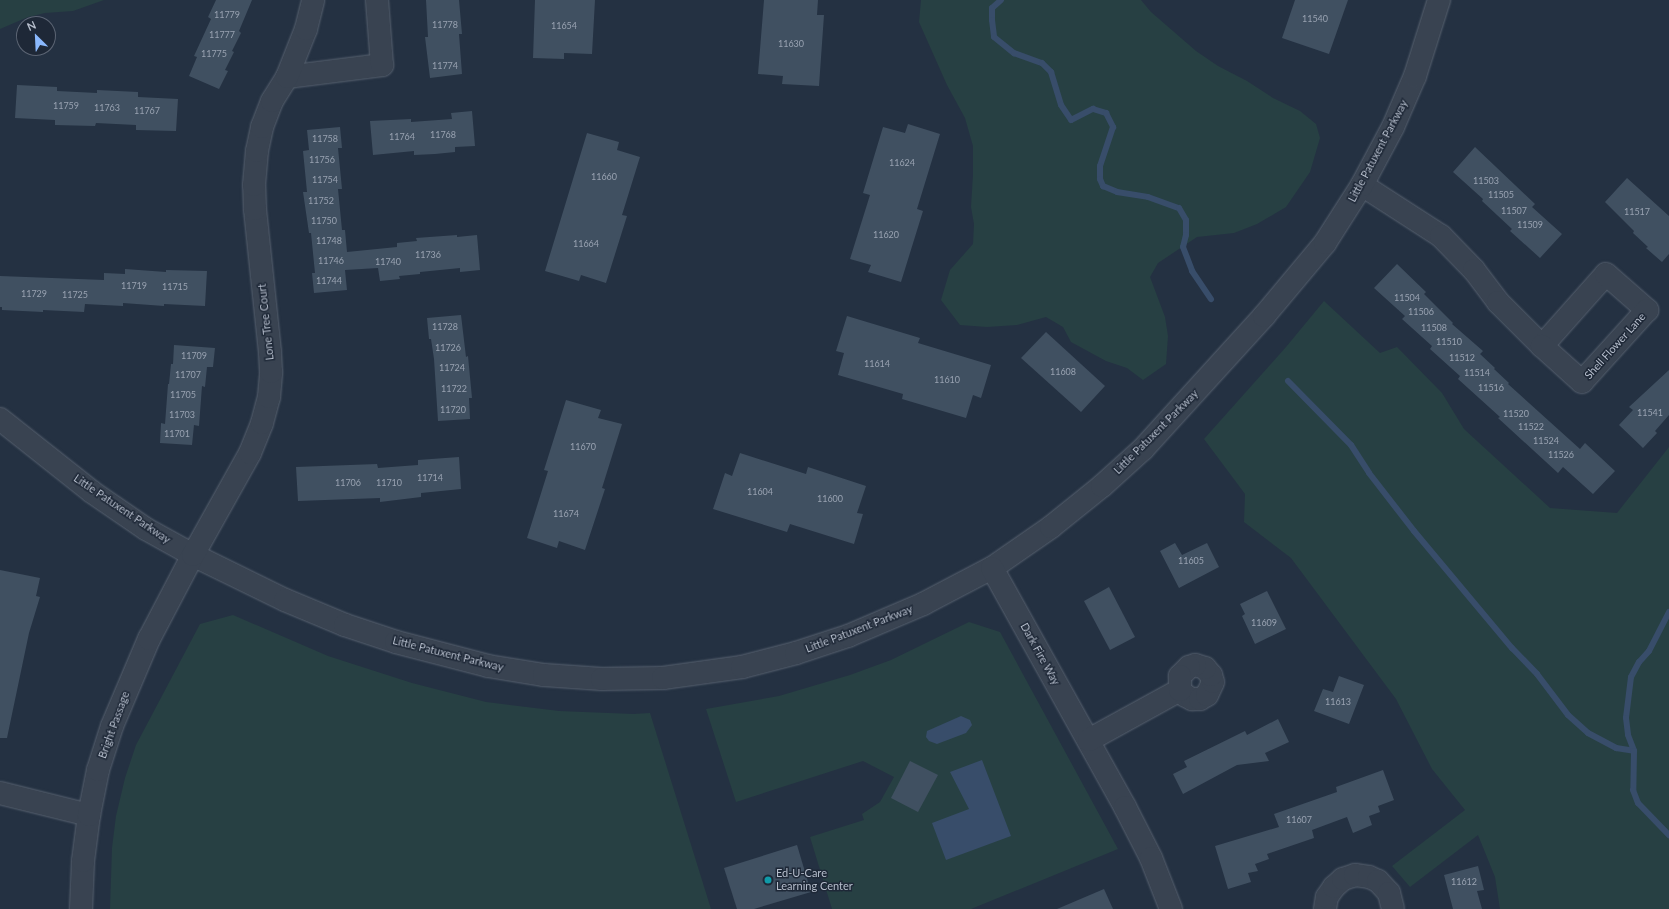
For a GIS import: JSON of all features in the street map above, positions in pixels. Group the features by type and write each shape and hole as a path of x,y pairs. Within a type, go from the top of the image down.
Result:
{"street":[{"name":"Lone Tree Court","path":"193,555 250,453 262,423 269,397 271,372 256,229 254,186 257,151 262,127 272,102 287,77 306,28 313,0"},
{"path":"287,77 382,65 377,0"},
{"name":"Little Patuxent Parkway","path":"0,419 92,492 146,529 193,555 285,600 345,625 396,642 488,666 544,675 602,679 663,678 742,667 796,653 848,636 923,604 992,568 1050,527 1102,486 1143,448 1259,322 1325,243 1362,186 1393,127 1415,76 1439,0"},
{"name":"Shell Flower Lane","path":"1362,186 1441,236 1474,270 1498,302 1542,346 1582,382 1647,310 1606,274 1542,346"},
{"name":"Bright Passage","path":"81,909 83,861 89,815 98,770 112,726 150,640 193,555"},
{"name":"Dark Fire Way","path":"992,568 1089,740 1151,858 1171,909"},
{"path":"1089,740 1180,690"},
{"path":"0,793 89,815"},
{"path":"1325,909 1327,897 1334,887 1343,879 1355,875 1369,877 1378,881 1389,893 1393,909"}],"green space":[{"path":"0,0 104,0 73,11 45,13 32,16 16,16 16,22 0,29"},
{"path":"921,0 1141,0 1151,12 1196,51 1218,66 1247,81 1273,98 1300,111 1316,124 1320,138 1310,172 1286,207 1257,224 1234,233 1197,237 1158,263 1150,277 1165,317 1168,336 1166,364 1143,380 1127,368 1106,361 1071,342 1063,327 1046,317 1017,325 987,327 960,325 941,300 950,270 973,244 974,224 971,207 973,146 965,118 947,85 919,22"},
{"path":"1324,301 1380,353 1397,347 1442,393 1464,429 1550,508 1617,513 1669,447 1669,909 1500,909 1495,877 1478,835 1410,887 1392,866 1465,810 1432,769 1396,699 1291,558 1244,522 1245,494 1204,439 1286,347"},
{"path":"233,615 328,656 412,683 486,702 559,711 633,714 650,713 711,909 110,909 112,848 116,816 125,778 136,745 200,624"},
{"path":"969,622 1000,632 1118,849 971,909 832,909 810,837 864,820 862,814 880,802 894,777 863,761 736,802 706,709 779,696 850,675 891,660"}],"water":[{"path":"961,716 970,720 972,725 966,733 937,744 929,741 926,737 927,731"},
{"path":"982,760 1011,836 946,860 932,823 969,809 950,772"}],"building":[{"path":"216,0 252,0 239,31 241,33 232,51 234,52 225,70 228,71 219,89 189,76 197,57 194,56 211,19 208,17"},
{"path":"426,0 459,0 462,34 459,34 462,74 430,78 425,37 428,37"},
{"path":"535,0 595,0 592,54 564,53 564,59 533,58"},
{"path":"764,0 818,0 817,15 824,15 819,86 782,84 783,76 758,74"},
{"path":"1295,0 1348,0 1329,54 1282,38"},
{"path":"17,85 57,87 57,91 97,93 97,90 138,92 138,97 178,99 176,131 136,130 136,125 96,123 95,126 55,125 55,120 15,118"},
{"path":"472,111 475,146 455,147 455,152 435,154 414,155 414,151 373,155 370,121 411,119 411,122 452,119 451,113"},
{"path":"908,124 940,134 917,209 923,211 901,282 868,272 871,265 850,259 870,195 863,193 883,127 905,133"},
{"path":"340,127 342,148 338,148 342,189 338,189 342,230 345,230 347,252 397,247 397,243 417,241 416,238 477,235 480,270 460,272 460,268 420,272 420,274 399,276 400,279 380,281 378,268 345,270 347,290 314,293 312,273 315,273 311,233 309,233 303,192 307,192 303,151 309,150 307,130"},
{"path":"587,133 619,142 617,150 640,157 622,215 627,216 606,283 581,275 579,281 545,271"},
{"path":"1475,147 1535,204 1532,207 1562,234 1540,258 1510,231 1512,229 1482,201 1483,199 1453,172"},
{"path":"1627,178 1669,216 1669,254 1662,262 1646,248 1648,247 1633,233 1634,231 1605,202"},
{"path":"1397,264 1426,292 1424,294 1453,323 1452,324 1483,351 1480,354 1509,383 1508,384 1580,449 1585,443 1615,471 1593,494 1563,467 1558,473 1498,418 1500,417 1458,379 1460,376 1430,349 1432,346 1402,319 1405,316 1374,288"},
{"path":"125,269 166,272 166,270 207,271 205,306 164,304 164,306 123,303 123,306 85,304 84,312 2,310 2,307 0,307 0,276 104,280 104,273 125,274"},
{"path":"461,315 466,357 468,356 472,398 469,398 470,419 438,421 434,359 431,339 429,339 427,318"},
{"path":"847,316 920,338 918,343 991,365 981,398 973,395 966,418 902,399 903,394 838,375 844,353 836,351"},
{"path":"1046,332 1105,386 1081,412 1021,358"},
{"path":"174,345 215,348 213,367 207,367 205,387 202,386 199,426 194,425 192,445 160,443 161,423 165,424 168,384 171,364 173,364"},
{"path":"1669,370 1669,415 1655,431 1657,433 1643,448 1619,425 1633,410 1629,407"},
{"path":"566,400 601,410 598,418 622,424 602,488 605,489 585,550 559,541 557,548 527,538 548,471 544,470"},
{"path":"740,453 806,474 808,467 866,486 857,513 863,514 854,544 790,524 787,532 713,509 725,473 732,476"},
{"path":"459,457 461,489 421,493 421,497 380,502 380,498 298,501 296,467 377,464 378,468 418,465 418,460"},
{"path":"1175,543 1182,555 1207,543 1219,567 1179,588 1160,551"},
{"path":"0,570 40,578 36,596 40,597 29,633 7,738 0,738"},
{"path":"1109,587 1135,637 1110,650 1084,601"},
{"path":"1267,591 1286,629 1255,644 1242,616 1245,614 1240,604"},
{"path":"1339,676 1364,685 1349,724 1314,711 1323,689 1333,692"},
{"path":"1278,719 1289,742 1265,753 1269,761 1237,765 1183,794 1173,774 1187,767 1184,761 1245,731 1247,735"},
{"path":"910,761 938,775 918,812 891,798"},
{"path":"1383,770 1394,800 1378,806 1380,812 1369,816 1372,825 1353,833 1347,817 1312,830 1314,838 1267,854 1269,859 1255,864 1258,871 1248,873 1251,882 1228,889 1215,846 1279,827 1274,814 1337,792 1336,787"},
{"name":"Ed-U-Care Learning Center","path":"797,845 811,892 754,909 737,909 724,868"},
{"path":"1478,866 1484,890 1477,891 1482,909 1453,909 1444,875"},
{"path":"1104,889 1113,909 1057,909"}],"waterway":[{"path":"1001,0 992,8 994,37 1014,53 1042,63 1051,72 1061,105 1071,120 1093,109 1106,113 1113,127 1100,166 1100,179 1103,186 1117,192 1148,197 1179,208 1186,220 1186,235 1183,247 1192,271 1211,299"},
{"path":"1288,381 1351,445 1369,473 1414,531 1512,648 1537,674 1568,715 1588,733 1616,748 1634,751"},
{"path":"1669,612 1649,651 1639,662 1631,677 1626,718 1628,735 1634,751 1633,790 1638,803 1669,835"}],"place":[{"name":"Ed-U-Care Learning Center","path":"768,880"}]}
